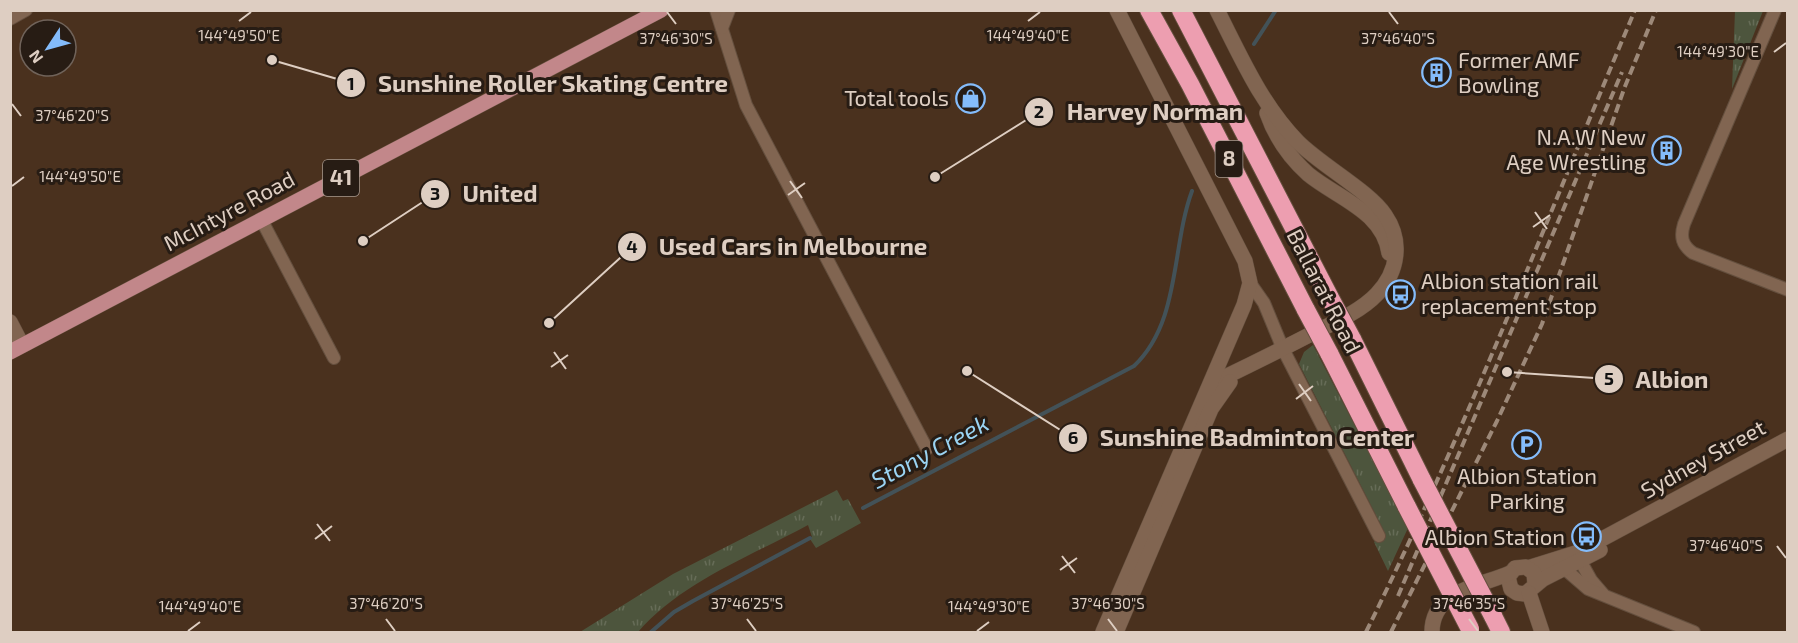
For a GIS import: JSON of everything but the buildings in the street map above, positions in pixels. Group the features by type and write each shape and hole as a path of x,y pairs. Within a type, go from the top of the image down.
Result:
{"highway":[{"name":"Ballarat Road","path":"1149,10 1329,353 1471,631"},
{"name":"Ballarat Road","path":"1181,10 1497,624"}],"main road":[{"name":"McIntyre Road","path":"16,349 661,10"},
{"path":"1109,632 1173,483 1206,394 1244,305 1250,283 1245,261 1117,10"},
{"path":"1206,394 1218,382 1370,301 1387,280 1395,263 1397,250 1395,234 1386,216 1374,203 1297,148 1262,98 1217,10"},
{"path":"10,322 16,349"},
{"path":"1173,483 1214,403 1225,387 1246,368"},
{"name":"Sydney Street","path":"1532,589 1566,570 1578,557 1640,519 1788,439"},
{"name":"Sydney Street","path":"1528,568 1578,557"},
{"path":"1432,633 1438,612 1448,598 1465,588 1510,573 1518,567 1528,568 1534,573 1532,589 1542,633"},
{"path":"1510,573 1509,585 1514,591 1521,594 1532,589"}],"street":[{"path":"10,19 26,10"},
{"path":"716,10 746,105 927,449"},
{"path":"723,28 729,10"},
{"path":"1775,10 1684,224 1683,243 1693,253 1788,291"},
{"path":"261,219 334,358"},
{"path":"1250,283 1264,303 1283,349 1379,536"},
{"path":"1578,557 1591,580 1604,594"},
{"path":"1566,570 1588,589 1694,633"}],"green space":[{"path":"1735,11 1763,11 1732,89"},
{"path":"1313,345 1408,528 1388,571 1374,542 1384,531 1299,364 1304,352"},
{"path":"837,490 843,501 848,499 861,523 816,548 810,539 812,537 808,525 695,585 674,599 638,632 580,632 673,574"}],"waterway":[{"name":"Stony Creek","path":"1254,44 1276,10"},
{"name":"Stony Creek","path":"863,508 1134,366 1149,348 1160,328 1173,283 1185,213 1192,191"},
{"name":"Stony Creek","path":"651,632 674,612 810,538"}],"railway":[{"path":"1366,632 1403,556 1472,401 1635,10"},
{"path":"1391,632 1497,421 1542,324 1624,89 1656,10"},
{"path":"1398,596 1622,72"}],"place":[{"name":"Sunshine Roller Skating Centre","path":"272,60"},
{"name":"Former AMF Bowling","path":"1437,73"},
{"name":"Total tools","path":"970,98"},
{"name":"N.A.W New Age Wrestling","path":"1667,150"},
{"name":"Harvey Norman","path":"935,177"},
{"name":"United","path":"363,241"},
{"name":"Albion station rail replacement stop","path":"1400,294"},
{"name":"Used Cars in Melbourne","path":"549,323"},
{"name":"Sunshine Badminton Center","path":"967,371"},
{"name":"Albion","path":"1507,372"},
{"name":"Albion Station Parking","path":"1527,444"},
{"name":"Albion Station","path":"1586,537"}]}
